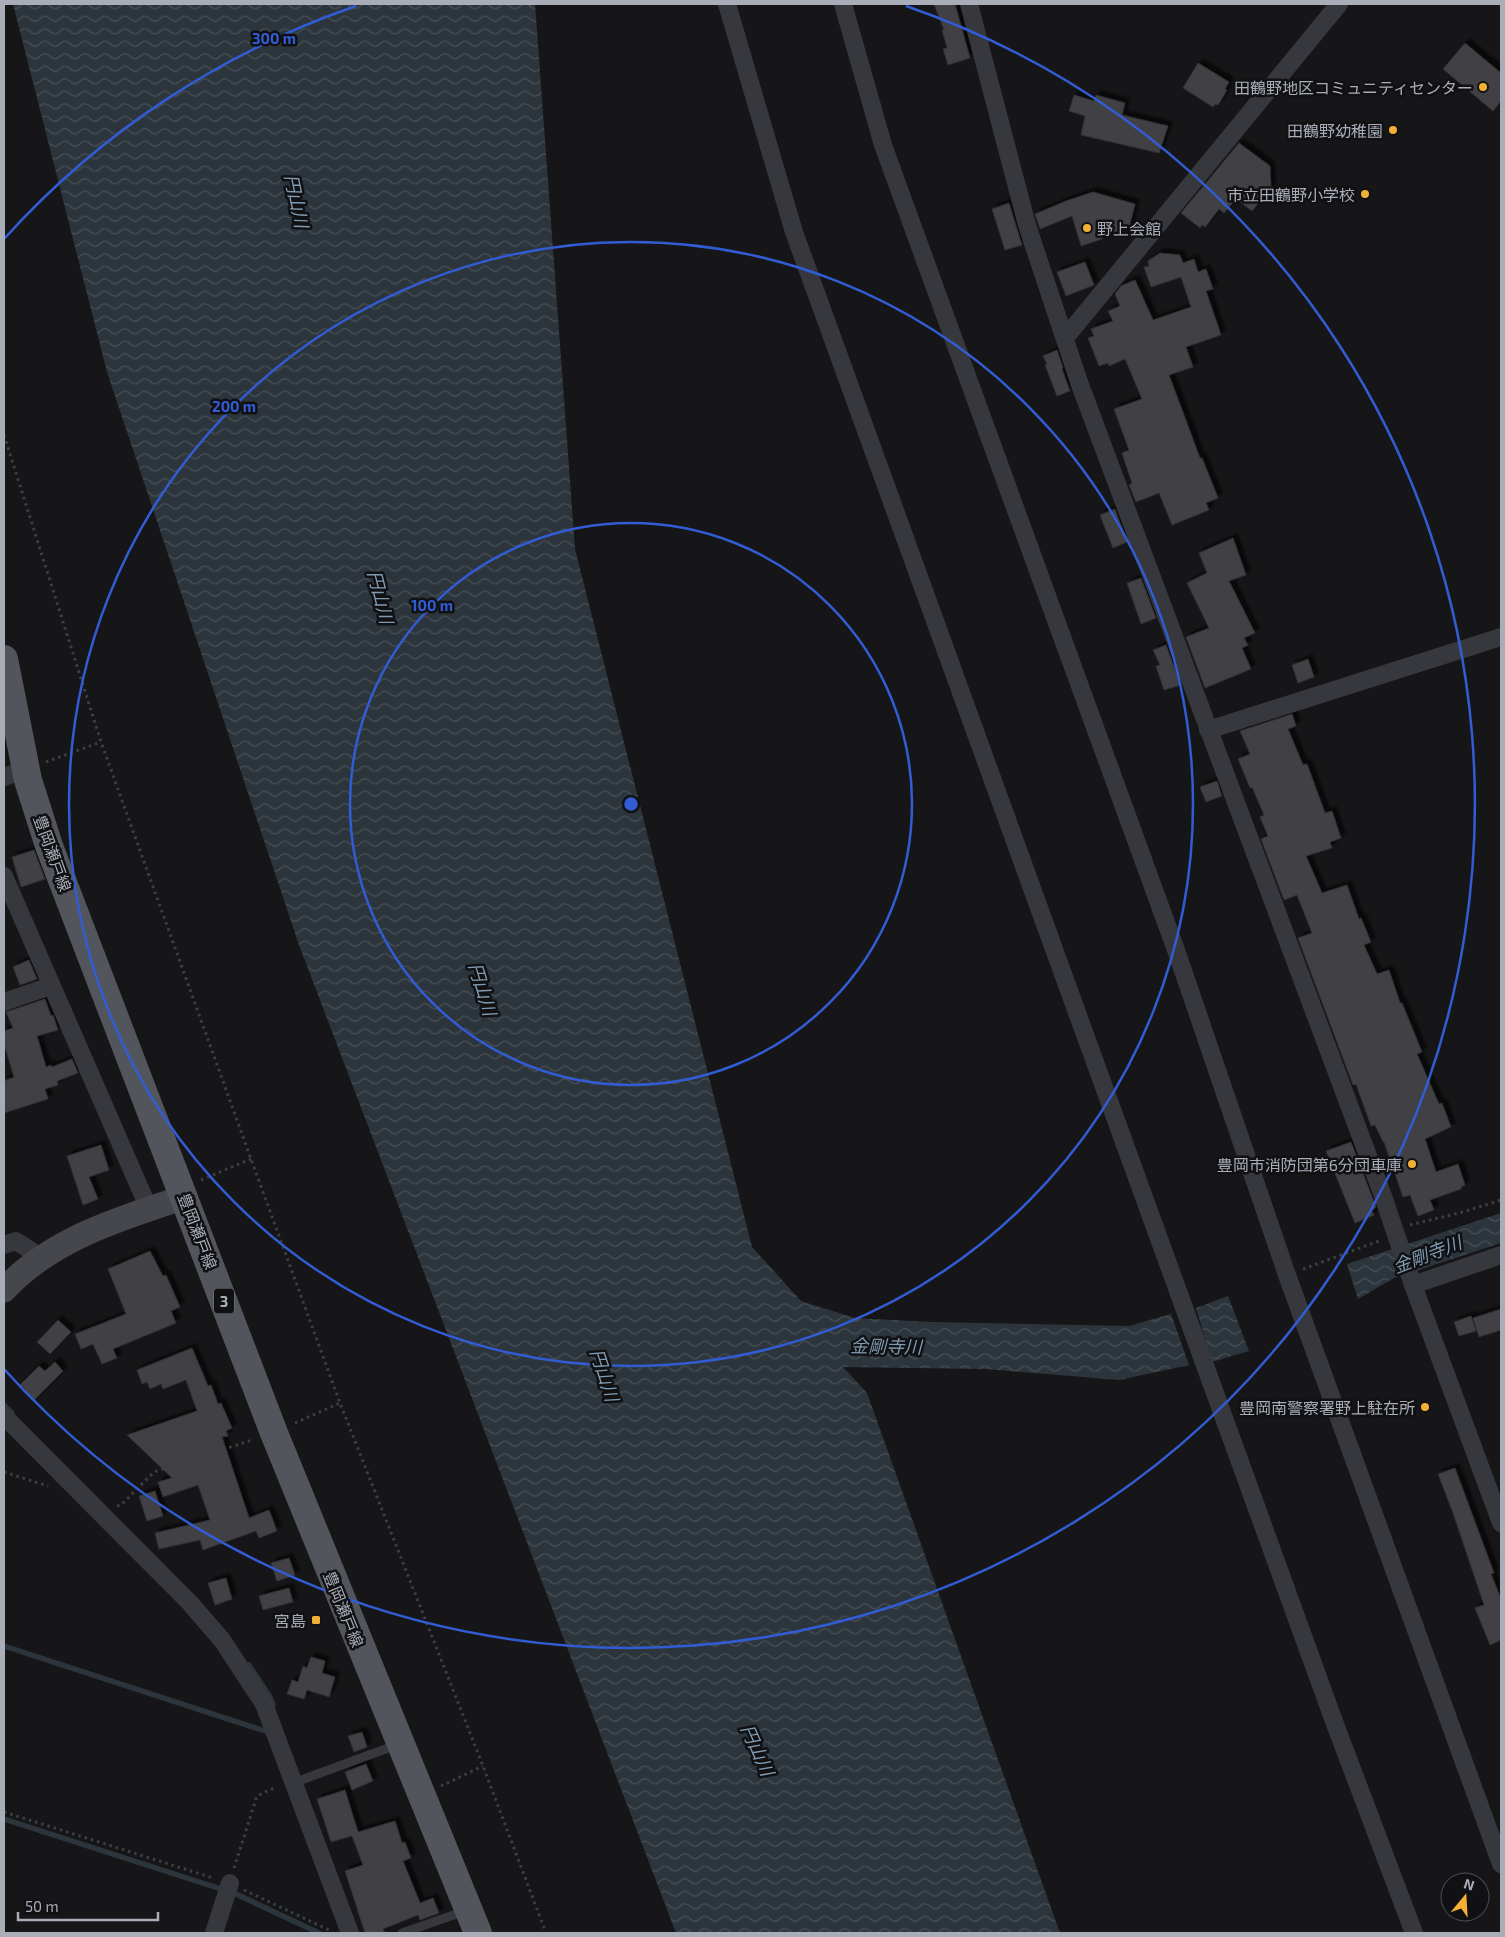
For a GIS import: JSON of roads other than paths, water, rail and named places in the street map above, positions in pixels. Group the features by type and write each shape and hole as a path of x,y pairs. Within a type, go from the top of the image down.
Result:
{"main road":[{"name":"豊岡瀬戸線","path":"4,659 10,770 49,846 274,1433 399,1744 473,1921"}],"street":[{"path":"727,4 794,232 1322,1687 1414,1933"},
{"path":"843,4 883,145 1176,950 1287,1275 1501,1864"},
{"path":"969,4 1027,225 1102,445 1383,1196 1412,1282 1501,1523"},
{"path":"1065,338 1339,4"},
{"path":"1208,730 1501,636"},
{"path":"4,876 149,1209"},
{"path":"4,1002 51,986"},
{"path":"4,1290 31,1265 54,1250 101,1226 149,1209 183,1192"},
{"path":"4,1245 16,1241 42,1258"},
{"path":"1412,1282 1501,1255"},
{"path":"4,1416 190,1603 227,1647 264,1704 297,1780 350,1933"},
{"path":"1483,1812 1501,1829"},
{"path":"214,1933 230,1883"}],"lane":[{"path":"297,1780 399,1744"},
{"path":"402,1933 473,1921"}],"water":[{"path":"13,4 535,4 575,549 752,1247 801,1301 855,1318 930,1322 1129,1326 1171,1314 1189,1365 1119,1380 986,1369 843,1367 867,1393 1060,1933 676,1933 299,945 107,372"},
{"name":"金剛寺川","path":"1501,1213 1501,1243 1394,1278 1358,1299 1347,1264"},
{"path":"1228,1296 1249,1351 1212,1362 1196,1308"}],"waterway":[{"path":"4,1405 12,1413"},
{"path":"4,1646 268,1732"},
{"path":"249,1665 273,1704"},
{"path":"4,1819 221,1889"},
{"path":"236,1894 319,1933"}],"place":[{"name":"田鶴野地区コミュニティセンター","path":"1483,87"},
{"name":"田鶴野幼稚園","path":"1393,130"},
{"name":"市立田鶴野小学校","path":"1365,194"},
{"name":"野上会館","path":"1087,228"},
{"name":"豊岡市消防団第6分団車庫","path":"1412,1164"},
{"name":"豊岡南警察署野上駐在所","path":"1425,1407"},
{"name":"宮島","path":"316,1620"}],"water label":[{"name":"円山川","path":"297,201"},
{"name":"円山川","path":"381,597"},
{"name":"円山川","path":"483,989"},
{"name":"円山川","path":"605,1375"},
{"name":"円山川","path":"758,1750"}]}
